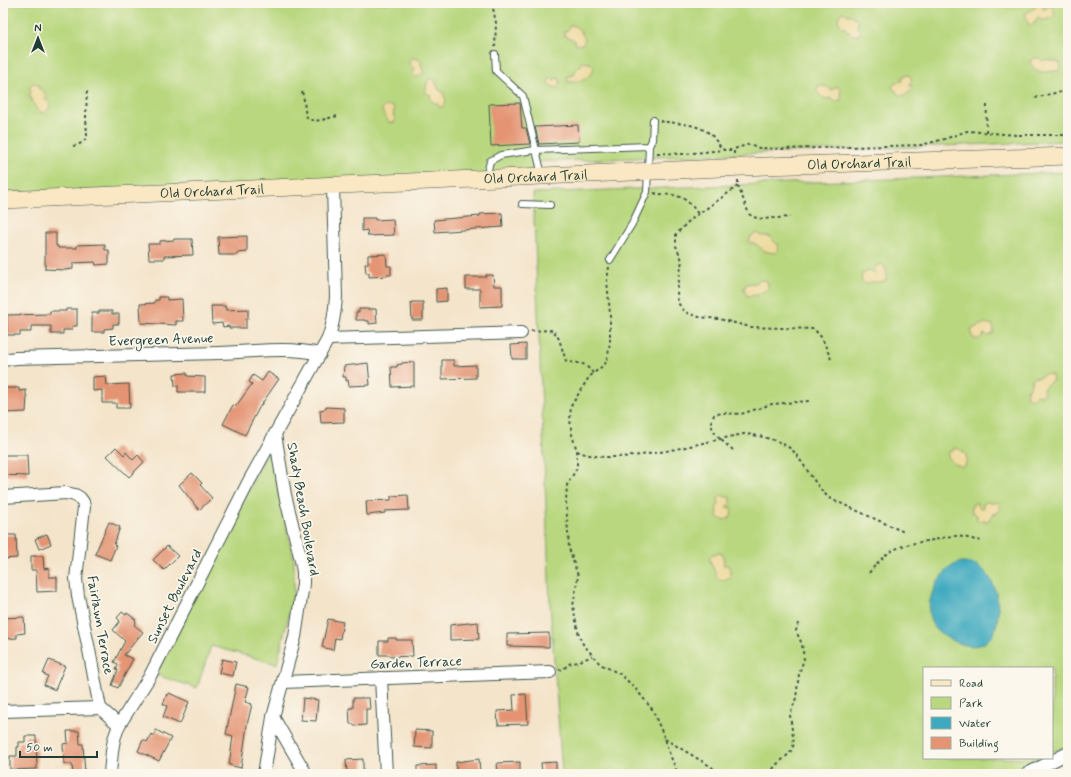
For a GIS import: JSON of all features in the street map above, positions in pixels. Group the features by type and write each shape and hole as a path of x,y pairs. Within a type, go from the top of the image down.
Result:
{"street":[{"name":"Old Orchard Trail","path":"3,200 542,176 1068,156"},
{"name":"Shady Beach Boulevard","path":"273,717 295,636 302,591 303,572 285,495 276,434 328,339 335,314 336,297 333,186"},
{"path":"328,339 520,333"},
{"name":"Evergreen Avenue","path":"3,360 16,358 238,352 291,349 307,350 320,354"},
{"name":"Sunset Boulevard","path":"110,774 114,739 120,725 150,676 248,483 276,434"},
{"name":"Fairlawn Terrace","path":"3,497 66,493 75,494 83,502 84,507 76,569 76,585 100,708"},
{"name":"Garden Terrace","path":"283,682 550,672"},
{"path":"380,678 386,774"},
{"path":"3,710 100,708 120,725"},
{"path":"264,774 273,717"},
{"path":"273,717 306,774"},
{"path":"1027,774 1068,754"}],"lane":[{"path":"495,54 496,71 523,96 542,176"},
{"path":"610,260 632,224 647,192 649,146 652,140 653,120"},
{"path":"486,179 490,161 501,155 535,150 649,146"},
{"path":"522,204 550,205"}],"path":[{"path":"492,3 496,23 495,54"},
{"path":"74,146 81,144 87,136 87,90"},
{"path":"1035,98 1068,91"},
{"path":"302,92 307,116 311,120 316,121 339,116"},
{"path":"986,132 987,104"},
{"path":"653,120 699,127 714,137 718,145 724,150"},
{"path":"649,153 684,154 734,150"},
{"path":"738,186 688,221 676,234 676,246 682,260 677,292 678,303 685,312 699,317 719,319 750,327 814,329 822,338 830,358"},
{"path":"647,192 679,197 691,204 698,214"},
{"path":"610,260 607,280 610,314 610,342 608,356 605,364 589,377 571,406 570,420 572,436 577,450 577,468 567,485 566,502 569,548 578,576 573,606 579,636 583,644 600,664 620,674 635,688 652,709 678,774"},
{"path":"520,333 535,330 553,330 559,339 566,361 588,366 593,373"},
{"path":"733,450 719,438 711,425 712,419 716,414 741,414 772,404 809,401"},
{"path":"577,450 596,457 611,457 645,454 744,434 771,439 794,452 820,489 829,498 904,532"},
{"path":"869,573 887,554 904,545 954,536 982,542"},
{"path":"769,774 776,765 790,753 794,744 790,714 796,698 799,674 804,659 803,647 796,631 798,623"},
{"path":"550,672 564,669 568,664 593,656"},
{"path":"665,739 706,763 714,769 716,774"}],"green space":[{"path":"3,3 1068,3 1068,141 533,162 533,178 3,193"},
{"path":"1068,172 1068,745 1053,752 1053,667 923,667 923,759 1038,759 1012,774 562,774 550,603 533,193"},
{"path":"267,454 274,456 274,472 294,560 294,592 277,664 211,646 197,688 156,675"}],"sand":[{"path":"1038,3 1042,3 1043,9 1046,9 1049,5 1051,6 1055,14 1052,18 1043,21 1038,17 1035,23 1029,25 1025,14 1035,8"},
{"path":"844,12 848,15 852,15 858,21 857,27 861,31 859,35 852,35 839,23 838,19 840,14"},
{"path":"571,25 576,27 582,33 585,40 583,44 576,45 574,40 564,35 564,31 567,31"},
{"path":"411,58 419,59 423,72 421,75 416,77 414,76 413,74 415,69 409,64"},
{"path":"1034,58 1039,58 1042,61 1057,61 1061,65 1060,70 1047,72 1038,71 1032,66 1030,61"},
{"path":"581,62 590,63 594,67 593,71 588,77 581,81 568,82 567,77 574,75 576,69 581,66"},
{"path":"909,75 912,80 909,85 913,87 910,92 902,96 899,95 892,87 896,82 903,81 902,77"},
{"path":"431,78 435,81 439,90 443,92 446,101 443,107 439,107 437,103 432,102 430,95 425,92 428,80"},
{"path":"550,78 555,80 556,78 560,79 560,85 557,88 549,85 548,82"},
{"path":"34,83 38,84 39,89 46,95 46,100 50,103 49,109 45,113 40,112 37,109 29,95 31,92 29,86"},
{"path":"818,86 826,86 832,90 839,87 841,90 841,100 835,101 830,98 825,99 820,96 817,90"},
{"path":"385,106 394,107 393,115 395,122 389,123 387,120 382,111"},
{"path":"757,233 763,236 769,236 778,245 777,252 773,253 764,251 756,244 749,242 751,236"},
{"path":"881,264 885,269 886,280 866,284 863,283 862,274 870,270 873,274 876,272 874,270 875,267"},
{"path":"760,280 767,281 768,289 757,295 747,296 744,289 746,284 756,283"},
{"path":"985,323 993,325 994,333 988,336 984,334 978,339 974,339 971,334 972,329"},
{"path":"1045,374 1052,375 1053,380 1043,388 1044,394 1042,396 1037,395 1033,398 1028,398 1027,392 1032,379 1035,377 1038,378"},
{"path":"954,448 961,450 965,454 967,459 965,466 962,467 955,464 948,457 948,452 953,451"},
{"path":"722,495 725,497 730,497 731,505 727,506 727,508 732,508 731,517 725,520 717,517 718,513 716,509 719,503 718,497"},
{"path":"986,502 998,502 1000,506 999,512 992,515 988,521 978,521 977,515 972,512 971,508 973,504 977,503 980,508 983,508 983,504"},
{"path":"713,554 722,554 724,560 723,565 728,565 730,571 730,577 722,581 717,577 709,558"}],"water":[{"path":"961,562 977,565 989,577 995,589 998,604 998,618 994,631 987,641 977,645 962,644 943,636 932,623 929,614 933,592 938,582 945,572"}],"building":[{"path":"520,103 522,128 526,128 530,144 491,146 489,104"},
{"path":"578,125 579,142 539,144 535,127"},
{"path":"502,213 503,227 435,232 434,220 480,216 480,214"},
{"path":"362,218 375,218 375,220 393,219 394,235 368,236 367,230 362,231"},
{"path":"45,233 56,233 56,246 58,246 58,248 77,248 77,245 105,244 105,250 109,250 109,264 96,265 95,262 73,263 73,269 45,269"},
{"path":"247,236 247,252 237,253 237,255 219,255 218,237"},
{"path":"192,239 193,255 164,256 164,259 149,259 148,244 160,244 160,241"},
{"path":"386,254 387,266 391,266 391,275 369,277 369,273 366,273 365,264 368,264 368,255"},
{"path":"486,275 493,275 494,286 502,286 502,306 480,307 480,289 466,289 466,277 486,277"},
{"path":"447,288 447,301 436,302 436,289"},
{"path":"159,297 167,297 167,300 182,299 183,321 176,321 176,325 141,323 140,304 155,303 155,300 159,300"},
{"path":"411,302 423,302 423,320 412,320"},
{"path":"211,306 225,306 226,310 248,309 246,328 229,328 229,326 223,327 222,323 212,324"},
{"path":"66,309 77,309 77,326 72,326 72,330 63,330 63,334 51,334 51,326 31,326 31,332 20,332 20,335 7,335 7,315 50,314 50,311 66,311"},
{"path":"359,309 376,309 377,323 369,324 369,321 356,320 356,312 359,312"},
{"path":"99,311 112,311 112,314 119,314 119,324 113,324 113,328 104,329 104,332 92,332 92,313 99,313"},
{"path":"526,344 526,359 512,359 511,345"},
{"path":"442,360 454,360 454,366 476,365 476,378 442,379"},
{"path":"414,362 414,386 392,387 391,367 397,367 397,365 402,363"},
{"path":"368,363 370,385 349,386 348,380 346,381 346,377 343,377 344,366"},
{"path":"268,372 279,379 259,408 245,435 223,424 233,405 236,406 252,384 249,382 253,375 262,381"},
{"path":"187,373 187,376 205,377 205,392 178,392 178,386 175,386 174,374"},
{"path":"106,376 107,385 129,384 130,408 116,408 116,403 102,403 102,390 93,391 93,377"},
{"path":"3,388 19,388 19,391 26,390 26,412 4,413"},
{"path":"326,407 344,408 344,422 321,423 320,410 326,409"},
{"path":"116,447 124,455 126,452 133,460 138,455 144,462 129,477 107,456"},
{"path":"3,455 27,455 28,476 3,475"},
{"path":"192,473 202,483 200,485 212,498 199,510 179,485"},
{"path":"408,495 409,510 385,511 385,513 367,515 366,501 391,500 391,496"},
{"path":"109,522 120,527 114,545 116,546 110,560 95,554"},
{"path":"47,534 51,544 39,549 35,539"},
{"path":"3,535 16,535 17,558 3,559"},
{"path":"167,546 178,556 164,570 153,560"},
{"path":"31,556 43,556 44,569 49,568 49,577 57,577 57,591 37,592 36,570 31,570"},
{"path":"122,612 126,615 127,613 135,619 136,622 134,625 143,632 124,655 133,659 118,688 112,685 118,670 116,669 118,664 114,662 125,641 113,630 120,621 117,618"},
{"path":"24,617 25,633 17,634 17,638 4,639 3,618"},
{"path":"328,619 343,622 340,639 335,638 333,650 322,647"},
{"path":"478,622 479,639 450,640 450,625"},
{"path":"549,633 549,647 507,646 507,634"},
{"path":"388,638 396,638 396,640 412,640 413,656 391,657 390,655 379,655 379,641 388,641"},
{"path":"222,659 236,662 233,676 219,673"},
{"path":"49,660 65,666 55,690 44,685 48,676 43,674"},
{"path":"236,684 249,687 245,702 252,704 247,725 241,768 229,765 233,736 226,734"},
{"path":"169,693 189,702 180,724 163,717 167,706 163,704 167,694 168,695"},
{"path":"526,694 528,724 498,725 497,711 514,710 513,695"},
{"path":"303,698 318,700 316,721 301,720"},
{"path":"353,698 369,698 370,709 366,709 366,725 354,726 354,724 350,724 349,708 353,708"},
{"path":"156,730 171,738 159,761 138,751 143,740 147,742 151,734 154,736"},
{"path":"415,730 432,731 432,748 414,747"},
{"path":"67,731 79,731 80,744 83,744 85,774 73,774 72,764 64,764 63,744 68,743"},
{"path":"25,736 36,736 37,769 10,770 10,756 17,756 17,747 19,747 19,742 25,742"},
{"path":"363,759 363,774 347,773 346,760"},
{"path":"479,759 480,774 456,774 456,762"},
{"path":"520,762 520,774 498,774 497,763"},
{"path":"556,762 556,774 542,774 541,763"},
{"path":"436,765 436,774 417,774 417,766"}]}
